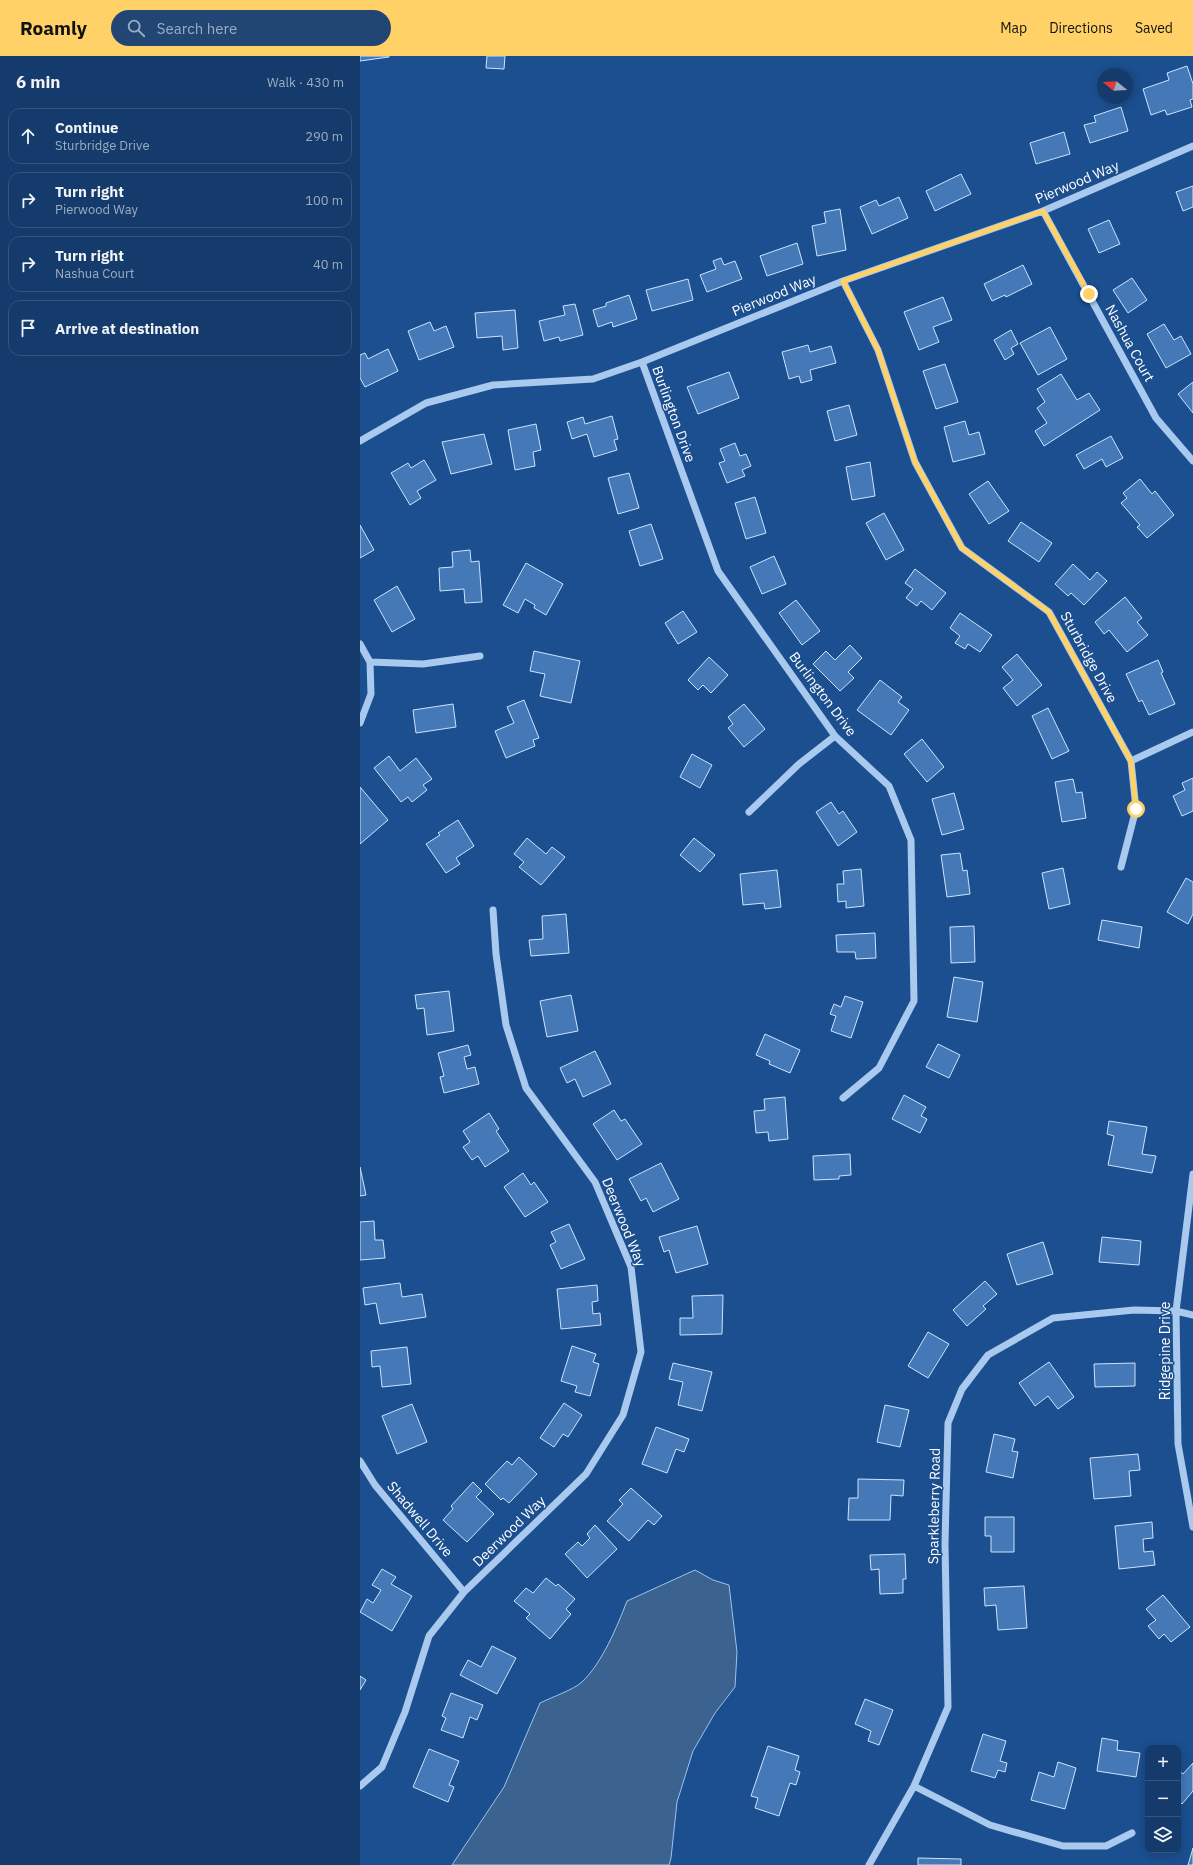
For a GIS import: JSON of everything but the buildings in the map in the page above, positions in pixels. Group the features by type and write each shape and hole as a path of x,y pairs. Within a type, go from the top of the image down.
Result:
{"street":[{"name":"Pierwood Way","path":"360,441 426,403 493,385 593,380 642,362 843,281 1043,211 1193,146"},
{"name":"Nashua Court","path":"1043,211 1156,418 1193,461"},
{"name":"Sturbridge Drive","path":"843,281 878,350 915,462 962,548 1049,612 1131,761 1136,809 1121,867"},
{"name":"Burlington Drive","path":"642,362 718,571 835,736 889,786 911,840 914,1001 879,1068 843,1098"},
{"path":"360,644 370,662 371,694 360,723"},
{"path":"370,662 423,664 480,656"},
{"path":"1131,761 1193,732"},
{"path":"749,812 799,764 835,736"},
{"name":"Deerwood Way","path":"360,1786 382,1767 405,1712 429,1636 464,1592 527,1533 586,1474 623,1415 641,1352 631,1267 595,1182 526,1088 506,1025 496,954 493,910"},
{"name":"Ridgepine Drive","path":"1193,1174 1176,1311 1178,1444 1193,1527"},
{"name":"Sparkleberry Road","path":"869,1865 914,1786 948,1707 945,1544 948,1423 962,1389 988,1355 1053,1318 1134,1310 1176,1311 1193,1315"},
{"name":"Shadwell Drive","path":"360,1461 375,1485 464,1592"},
{"path":"914,1786 990,1825 1063,1846 1106,1846 1132,1833"}],"water":[{"path":"695,1570 713,1580 729,1585 737,1652 735,1687 715,1713 693,1751 677,1802 669,1865 452,1865 504,1787 540,1703 573,1688 582,1682 589,1674 608,1644 627,1601"}],"route":[{"path":"1089,294 1043,211 843,281 878,350 915,462 962,548 1049,612 1131,761 1136,809"}]}
